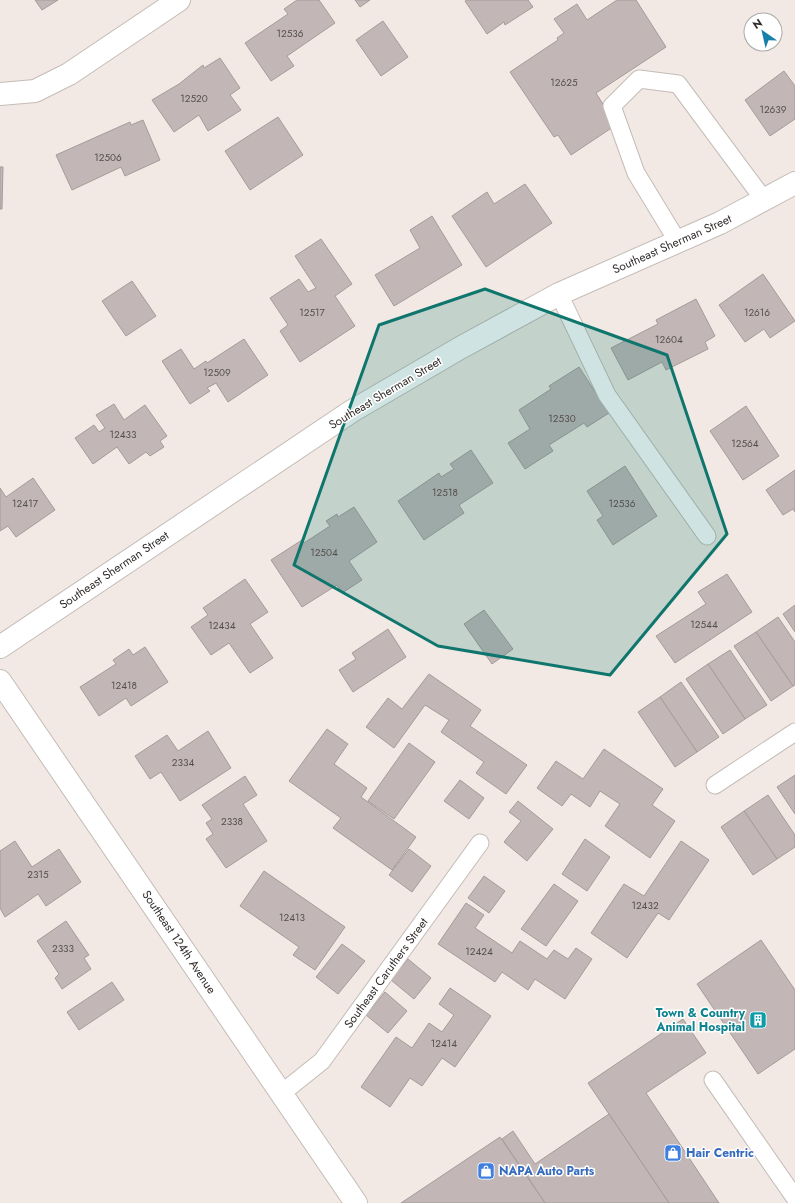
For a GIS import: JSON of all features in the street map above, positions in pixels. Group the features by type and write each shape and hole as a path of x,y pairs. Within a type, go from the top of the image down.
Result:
{"street":[{"path":"0,94 35,91 69,74 179,0"},
{"name":"Southeast Sherman Street","path":"0,647 352,412 460,348 560,294 720,223 795,183"},
{"name":"Southeast 124th Avenue","path":"0,681 356,1203"}],"lane":[{"path":"678,242 636,172 612,106 639,79 678,84 764,200"},
{"path":"560,294 607,395 707,536"},
{"path":"715,785 795,732"},
{"name":"Southeast Caruthers Street","path":"282,1093 322,1061 480,843"},
{"path":"714,1080 795,1198"}],"highlighted area":[{"path":"485,289 667,355 727,534 610,675 438,646 294,565 379,325"}],"building":[{"path":"35,0 58,0 42,10"},
{"path":"297,0 319,0 335,23 287,56 294,66 271,81 245,43 288,14 284,9"},
{"path":"355,0 370,0 360,7"},
{"path":"528,0 533,7 505,25 504,22 487,34 465,1"},
{"path":"617,0 636,0 666,47 596,93 616,125 571,155 558,135 554,137 510,72 558,40 557,38 564,33 554,19 577,4 587,20"},
{"path":"383,21 408,57 381,76 356,40"},
{"path":"220,58 240,88 230,95 241,110 208,131 199,115 174,132 152,100 179,84 203,65 204,68"},
{"path":"784,71 795,86 795,119 770,136 745,100"},
{"path":"278,117 303,155 250,190 225,151"},
{"path":"143,120 160,160 125,176 121,167 72,190 56,155 130,122 131,125"},
{"path":"0,167 3,167 2,209 0,209"},
{"path":"525,184 552,223 486,267 452,216 487,192 494,204"},
{"path":"432,216 462,265 394,306 375,275 420,248 410,230"},
{"path":"321,239 352,284 335,296 355,326 300,362 280,331 288,325 270,298 299,279 308,292 316,288 295,256"},
{"path":"763,274 795,321 770,338 764,329 745,342 719,305"},
{"path":"132,281 156,316 126,336 102,301"},
{"path":"696,299 715,336 705,342 708,349 666,370 662,362 628,380 611,348 658,324 656,320"},
{"path":"244,339 268,375 228,402 216,383 207,388 210,391 190,404 162,361 181,349 194,369 206,361 207,363"},
{"path":"579,367 609,413 587,427 584,423 549,445 553,451 525,469 508,443 530,429 519,410 551,389 549,386"},
{"path":"114,404 124,420 145,405 167,436 160,441 164,447 150,456 146,452 129,464 117,447 93,464 75,438 94,425 99,432 105,428 96,415"},
{"path":"746,406 779,456 743,480 710,431"},
{"path":"471,450 493,483 459,505 464,513 424,540 398,501 439,473 441,477 454,469 450,464"},
{"path":"625,466 657,516 613,545 597,520 603,516 587,491"},
{"path":"795,470 795,512 793,509 783,515 766,490"},
{"path":"33,478 55,510 16,537 8,526 0,531 0,488 6,497"},
{"path":"354,507 377,542 349,561 362,580 342,593 337,585 302,607 271,560 302,540 304,543 330,526 326,521 337,514 338,517"},
{"path":"727,574 752,612 675,663 656,636 706,604 698,592"},
{"path":"245,579 268,612 250,624 273,658 250,673 229,643 211,655 191,627 208,615 203,608"},
{"path":"795,605 795,632 783,614"},
{"path":"484,610 513,649 492,664 464,624"},
{"path":"778,617 795,642 795,685 793,686 756,632"},
{"path":"388,629 406,657 353,692 339,670 356,659 352,653"},
{"path":"756,632 793,686 771,701 734,646"},
{"path":"145,647 168,682 131,706 126,698 99,716 80,687 116,664 113,660 129,649 133,655"},
{"path":"730,650 767,705 745,719 708,664"},
{"path":"708,664 745,719 723,734 686,679"},
{"path":"429,674 481,710 470,726 527,765 506,794 476,773 484,762 441,732 449,720 425,705 394,748 366,727 388,698 402,709"},
{"path":"681,682 719,737 697,752 660,697"},
{"path":"660,697 697,752 675,767 638,712"},
{"path":"327,729 348,744 334,764 367,788 361,797 416,837 392,870 333,828 341,818 289,781"},
{"path":"208,731 231,768 180,801 161,772 150,779 135,756 167,735 178,751"},
{"path":"409,743 435,762 394,819 368,801"},
{"path":"604,749 663,789 652,805 675,821 650,858 605,826 620,804 600,791 590,807 571,794 562,806 537,788 556,761 583,779"},
{"path":"795,775 795,814 777,787"},
{"path":"245,776 257,795 243,804 267,841 226,868 206,839 213,834 206,823 212,819 202,805"},
{"path":"460,780 484,798 469,819 444,801"},
{"path":"768,795 795,835 795,847 777,859 744,811"},
{"path":"518,801 553,829 527,861 504,842 521,821 509,812"},
{"path":"744,811 777,859 753,875 721,827"},
{"path":"585,839 610,857 587,891 562,874"},
{"path":"15,841 32,867 59,849 81,882 46,906 38,894 5,917 0,908 0,851"},
{"path":"681,841 709,860 669,920 658,913 627,958 591,933 624,884 644,896"},
{"path":"409,849 431,866 412,892 389,875"},
{"path":"264,871 345,927 315,970 293,955 299,947 240,906"},
{"path":"484,876 505,891 489,913 468,898"},
{"path":"554,884 578,901 546,946 521,929"},
{"path":"466,903 484,915 475,928 512,953 520,941 547,959 554,950 568,959 576,948 592,959 565,999 535,979 528,990 502,972 495,982 438,944"},
{"path":"66,921 89,955 84,958 91,969 62,989 55,978 59,974 37,941"},
{"name":"Town & Country Animal Hospital","path":"761,940 795,990 795,1049 758,1074 697,984"},
{"path":"342,944 365,961 338,994 316,977"},
{"path":"408,959 431,978 414,999 391,980"},
{"path":"112,982 124,1000 79,1030 67,1012"},
{"path":"450,988 491,1016 455,1067 442,1058 422,1086 410,1078 390,1107 361,1087 396,1037 412,1048 429,1023 442,1032 454,1015 439,1004"},
{"path":"385,992 407,1011 388,1033 366,1015"},
{"path":"683,1019 706,1053 646,1093 719,1203 669,1203 588,1083"},
{"path":"609,1114 669,1203 545,1203 502,1139 513,1131 535,1164"},
{"name":"NAPA Auto Parts","path":"500,1137 545,1203 401,1203"}],"place":[{"name":"Town & Country Animal Hospital","path":"758,1020"},
{"name":"Hair Centric","path":"673,1153"},
{"name":"NAPA Auto Parts","path":"486,1171"}]}
